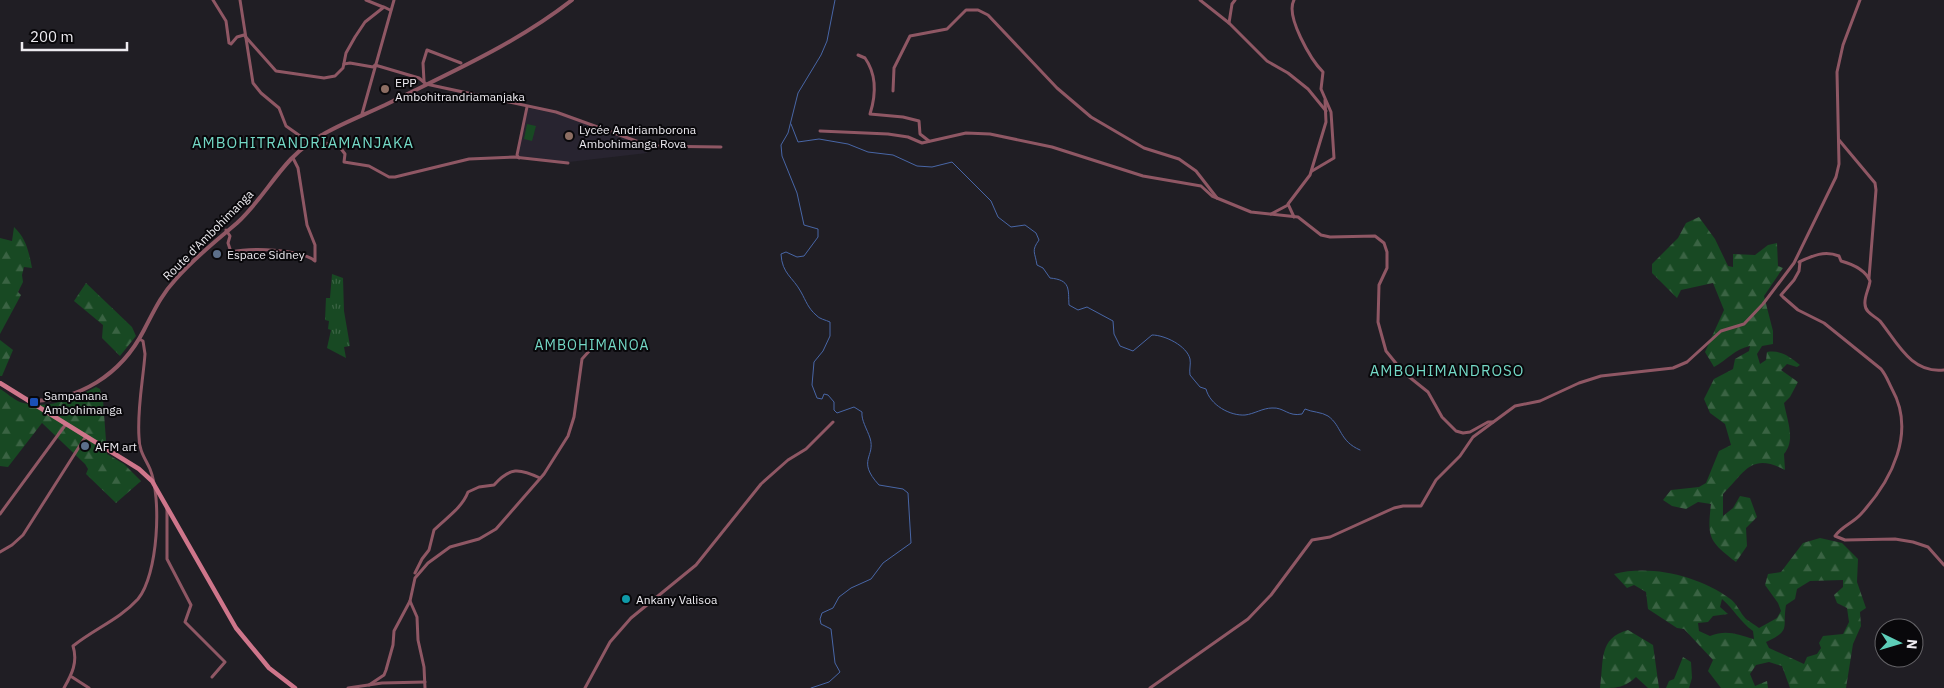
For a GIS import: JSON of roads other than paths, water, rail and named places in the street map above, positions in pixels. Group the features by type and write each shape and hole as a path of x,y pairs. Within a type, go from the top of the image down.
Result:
{"main road":[{"path":"0,383 139,469 152,481 236,628 269,668 295,688"}],"street":[{"path":"213,0 226,21 229,43 231,44 237,37 244,35"},
{"path":"240,0 250,78 255,87 279,108 286,126 310,143"},
{"path":"366,0 390,10"},
{"path":"362,114 394,0"},
{"name":"Route d'Ambohimanga","path":"29,401 65,398 80,393 99,381 121,362 131,352 163,294 176,278 259,200 293,157 320,135 536,27 572,0"},
{"path":"1200,0 1229,23 1267,61 1308,89 1326,110"},
{"path":"1229,23 1232,4 1235,0"},
{"path":"1294,0 1292,10 1303,46 1323,72 1321,89 1331,112 1334,158 1312,171"},
{"path":"1150,688 1248,619 1271,595 1312,540 1330,537 1394,508 1420,506 1444,471 1460,456 1473,438 1521,403 1540,401 1585,380 1618,373 1673,368 1688,362 1721,331 1744,324 1775,291 1794,263 1831,190 1838,164 1837,72 1843,45 1860,0"},
{"path":"244,35 276,71 331,77 338,75 344,64 346,53 366,22 384,7"},
{"path":"892,91 894,68 910,36 946,29 955,23 966,10 978,10 988,15 1057,88 1084,111 1103,125 1144,148 1179,159 1196,172 1217,198"},
{"path":"425,83 422,63 427,50 461,63"},
{"path":"858,54 865,58 872,70 875,98 870,114 902,117 919,121 920,134 929,141"},
{"path":"344,64 350,63 373,67 375,65 425,83 556,112 650,146 721,147"},
{"path":"1271,214 1288,204 1304,187 1312,171 1326,122 1325,100"},
{"path":"519,158 517,154 527,106"},
{"path":"820,131 888,134 908,137 922,143 966,132 990,134 1052,147 1143,176 1201,186 1217,198 1251,212 1294,217 1303,220 1314,231 1330,237 1375,236 1384,243 1388,261 1378,291 1378,322 1386,351 1403,372 1428,392 1442,417 1456,431 1470,432 1488,422 1494,422"},
{"path":"320,135 326,142 339,146 345,154 344,162 378,169 395,177 469,159 519,158 568,163"},
{"path":"1839,140 1874,182 1876,190 1869,287 1864,305 1918,366 1944,370"},
{"path":"226,230 230,236 228,243 230,252 254,248 302,255 315,261 315,245 308,225 298,168 293,157"},
{"path":"1288,204 1290,213 1294,217"},
{"path":"1794,263 1800,262 1812,255 1833,253 1839,256 1841,260 1855,265 1869,278"},
{"path":"1800,262 1799,271 1781,295 1798,310 1824,323 1880,369 1887,376 1900,403 1903,439 1893,468 1883,487 1860,515 1844,525 1835,536 1845,540 1895,539 1913,542 1928,547 1944,565"},
{"path":"64,688 72,677 76,655 73,646 90,632 127,610 140,597 151,572 156,548 156,513 150,470 142,455 138,438 145,354 143,341 139,339"},
{"path":"369,685 384,675 393,645 394,631 410,601 415,578 428,562 450,547 480,539 496,529 540,478 568,436 574,417 582,359 591,349"},
{"path":"585,688 610,642 626,622 696,565 761,484 788,460 806,449 833,422"},
{"path":"0,514 66,423"},
{"path":"0,552 12,545 22,535 86,436"},
{"path":"416,573 422,558 429,550 434,530 448,520 459,504 464,501 468,492 479,487 494,485 503,475 513,470 540,478"},
{"path":"167,506 167,559 192,605 185,622 224,662 212,678"},
{"path":"410,601 417,617 418,640 425,682 424,688"},
{"path":"72,677 89,688"},
{"path":"348,688 425,682"}],"waterway":[{"path":"811,688 829,682 840,672 835,663 831,629 821,624 822,613 833,608 839,597 851,588 871,579 883,563 911,543 908,493 903,489 879,485 872,477 868,464 871,444 862,412 854,407 837,413 834,410 834,402 828,395 824,394 822,399 817,398 812,385 814,362 823,351 830,336 830,322 819,318 811,310 783,266 781,254 786,252 797,257 804,256 818,237 818,229 804,225 797,193 782,156 781,145 788,133 798,93 821,55 827,41 835,0"},
{"path":"791,124 798,142 819,139 848,144 868,152 893,155 917,166 932,167 952,162 991,201 998,217 1011,227 1025,225 1036,233 1039,240 1034,249 1037,265 1043,268 1050,278 1065,283 1068,290 1069,305 1078,310 1087,307 1113,321 1114,334 1120,346 1133,351 1152,335 1169,339 1185,350 1190,361 1190,375 1200,387 1206,389 1208,395 1221,408 1239,415 1272,408 1297,415 1302,414 1305,409 1323,414 1333,420 1344,438 1360,450"}],"place":[{"name":"EPP Ambohitrandriamanjaka","path":"385,89"},
{"name":"Lycée Andriamborona Ambohimanga Rova","path":"569,136"},
{"name":"Espace Sidney","path":"217,254"},
{"name":"Sampanana Ambohimanga","path":"34,402"},
{"name":"AFM art","path":"85,446"},
{"name":"Ankany Valisoa","path":"626,599"}],"district":[{"name":"AMBOHITRANDRIAMANJAKA","path":"303,142"},
{"name":"AMBOHIMANOA","path":"592,345"},
{"name":"AMBOHIMANDROSO","path":"1447,370"}]}
